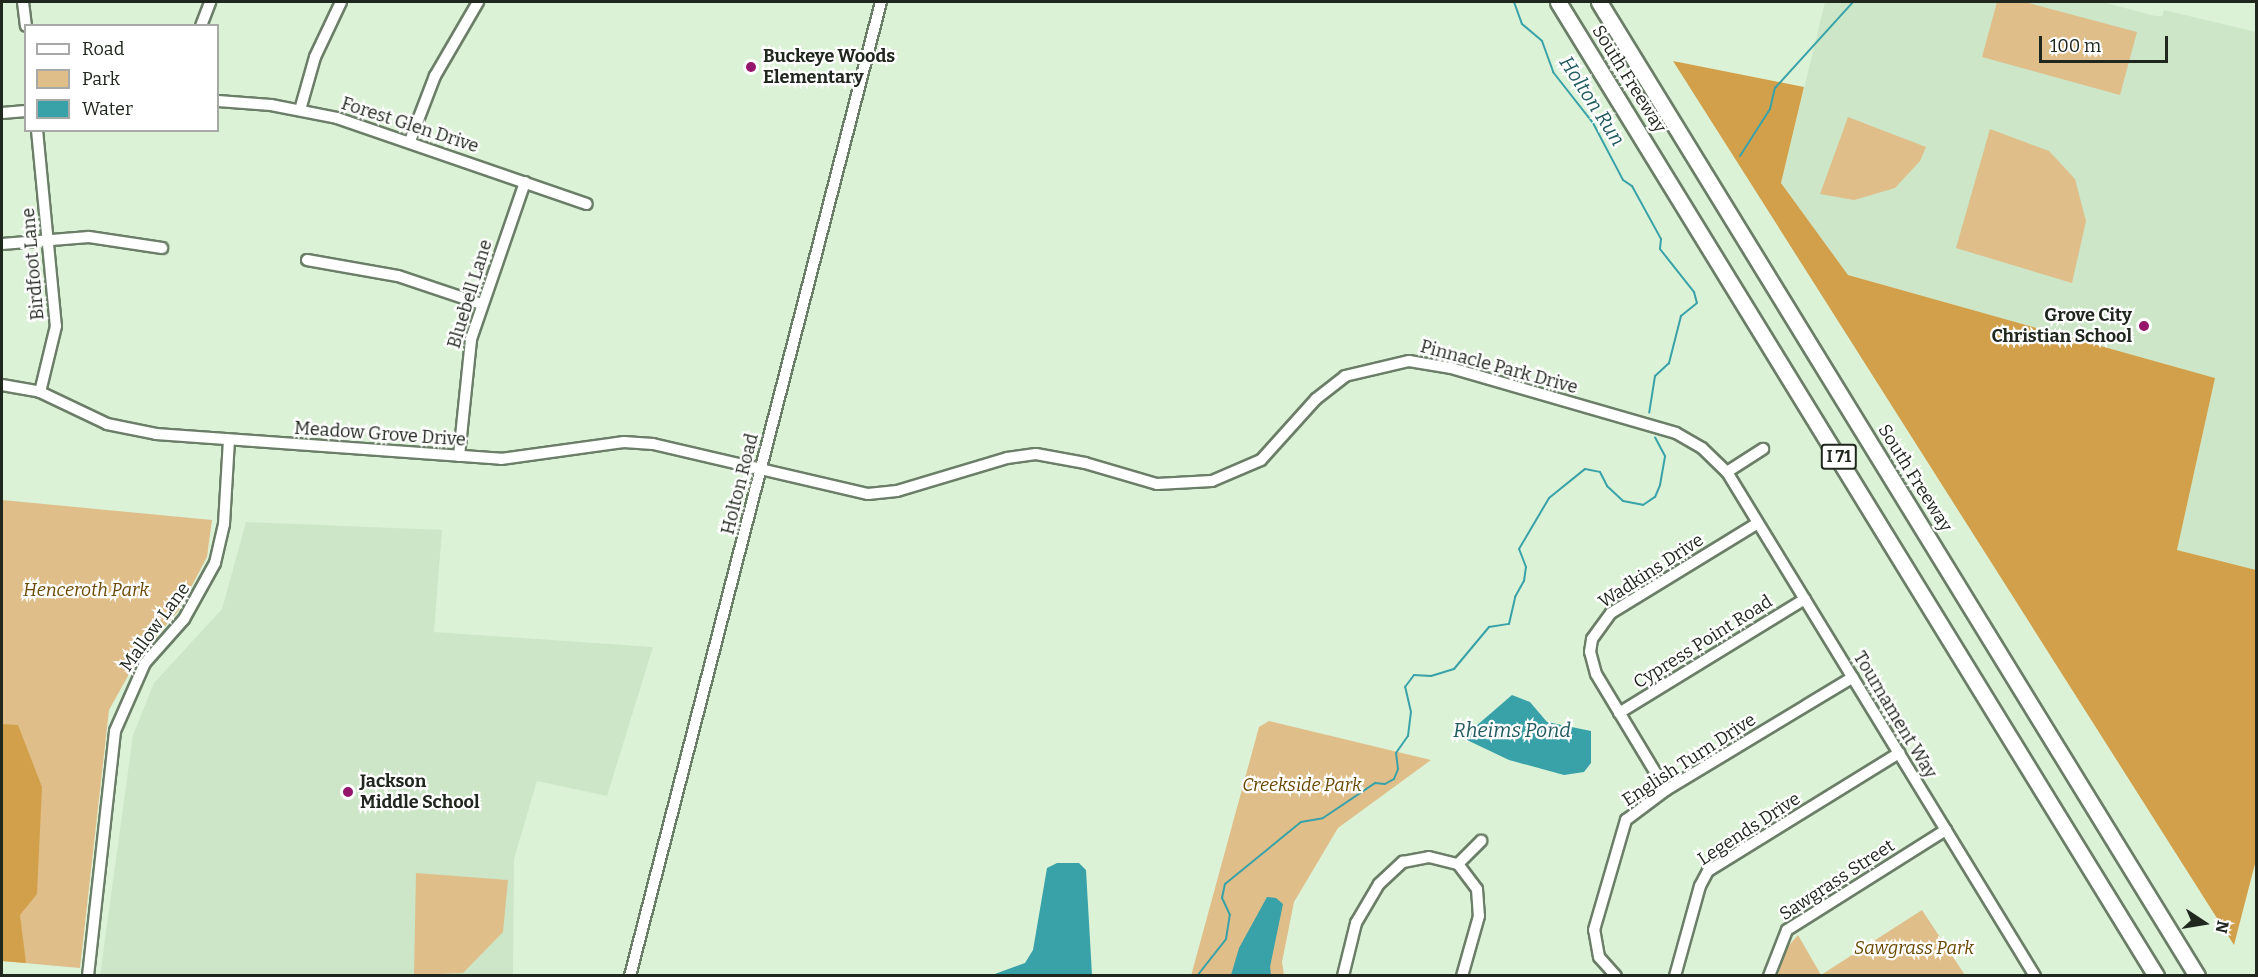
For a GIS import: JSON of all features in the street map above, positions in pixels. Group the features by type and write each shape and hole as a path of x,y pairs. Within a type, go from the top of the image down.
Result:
{"highway":[{"name":"South Freeway","path":"1558,2 2156,975"},
{"name":"South Freeway","path":"1599,2 2197,975"}],"street":[{"path":"24,2 26,24"},
{"path":"202,24 210,2"},
{"path":"300,110 315,57 341,2"},
{"path":"410,141 435,76 478,2"},
{"name":"Holton Road","path":"630,975 881,2"},
{"name":"Forest Glen Drive","path":"219,100 300,110 410,141 587,204"},
{"path":"2,113 24,111"},
{"name":"Birdfoot Lane","path":"37,132 56,326 40,392"},
{"name":"Bluebell Lane","path":"459,456 466,359 481,304 525,182"},
{"path":"2,244 48,240 112,239 162,248"},
{"path":"307,260 398,276 481,304"},
{"name":"Pinnacle Park Drive","path":"760,471 848,492 882,494 1007,458 1036,454 1068,459 1157,484 1212,481 1261,460 1316,399 1345,376 1409,361 1451,368 1676,433 1702,448 1727,472"},
{"name":"Meadow Grove Drive","path":"2,385 40,392 106,424 156,434 518,459 624,442 653,444 760,471"},
{"name":"Mallow Lane","path":"88,975 115,731 145,663 184,619 215,563 224,524 229,440"},
{"path":"1727,472 1763,449"},
{"name":"Tournament Way","path":"1727,472 2035,975"},
{"name":"Wadkins Drive","path":"1666,790 1592,665 1590,652 1598,627 1611,613 1758,523"},
{"name":"Cypress Point Road","path":"1619,713 1804,598"},
{"name":"English Turn Drive","path":"1616,975 1599,957 1594,939 1606,880 1626,820 1666,790 1853,677"},
{"name":"Legends Drive","path":"1675,975 1697,894 1708,872 1899,753"},
{"name":"Sawgrass Street","path":"1769,975 1787,930 1946,830"},
{"path":"1458,864 1481,841"},
{"path":"1343,975 1365,903 1395,867 1420,857 1458,864 1474,880 1479,907 1462,975"}],"shaded area":[{"name":"Grove City Christian School","path":"1825,2 2103,2 2155,16 2162,16 2164,10 2256,32 2256,570 2177,550 2215,378 1848,275 1781,183"},
{"path":"1673,61 1804,87 1781,183 1848,275 2215,378 2177,550 2256,570 2256,860 2234,945"},
{"path":"246,522 442,530 434,632 653,647 607,796 537,781 514,859 513,975 100,976 133,735 154,683 222,609"},
{"path":"2,724 18,725 42,787 37,894 20,915 26,963 2,961"}],"green space":[{"path":"1997,2 2025,2 2137,32 2120,95 1982,57"},
{"path":"1848,117 1926,147 1920,161 1895,188 1854,200 1820,194"},
{"path":"1990,129 2049,151 2075,179 2086,221 2072,283 1956,248"},
{"name":"Henceroth Park","path":"2,500 212,520 207,557 179,610 138,658 109,710 80,968 2,961"},
{"name":"Creekside Park","path":"1269,721 1431,760 1338,828 1294,902 1282,962 1284,975 1191,976 1259,727"},
{"path":"416,873 508,880 503,932 463,973 414,975"},
{"name":"Sawgrass Park","path":"1922,910 1965,975 1821,975"},
{"name":"Sawgrass Park","path":"1798,935 1821,975 1778,975 1785,950"}],"water":[{"name":"Rheims Pond","path":"1512,695 1530,702 1547,722 1591,731 1591,763 1584,772 1564,775 1509,760 1467,740 1468,733"},
{"path":"1057,863 1079,863 1086,870 1092,975 992,975 1025,963 1033,950 1047,868"},
{"path":"1267,897 1276,898 1283,904 1270,967 1271,975 1231,975 1239,948"}],"waterway":[{"name":"Holton Run","path":"1514,2 1522,24 1542,41 1553,72 1593,123 1623,180 1632,186 1661,239 1660,249 1694,292 1697,303 1681,316 1669,363 1655,376 1649,413"},
{"path":"1740,156 1770,109 1775,88 1853,2"},
{"path":"1197,976 1226,939 1230,915 1222,898 1225,884 1301,822 1323,818 1375,783 1385,784 1394,779 1398,769 1396,753 1408,736 1411,712 1405,687 1414,675 1431,676 1454,669 1489,627 1509,624 1515,597 1524,581 1526,567 1519,549 1549,498 1585,469 1600,472 1607,486 1623,501 1643,505 1655,497 1660,485 1665,456 1655,437"}],"place":[{"name":"Buckeye Woods Elementary","path":"751,67"},
{"name":"Grove City Christian School","path":"2144,326"},
{"name":"Jackson Middle School","path":"348,792"}]}
